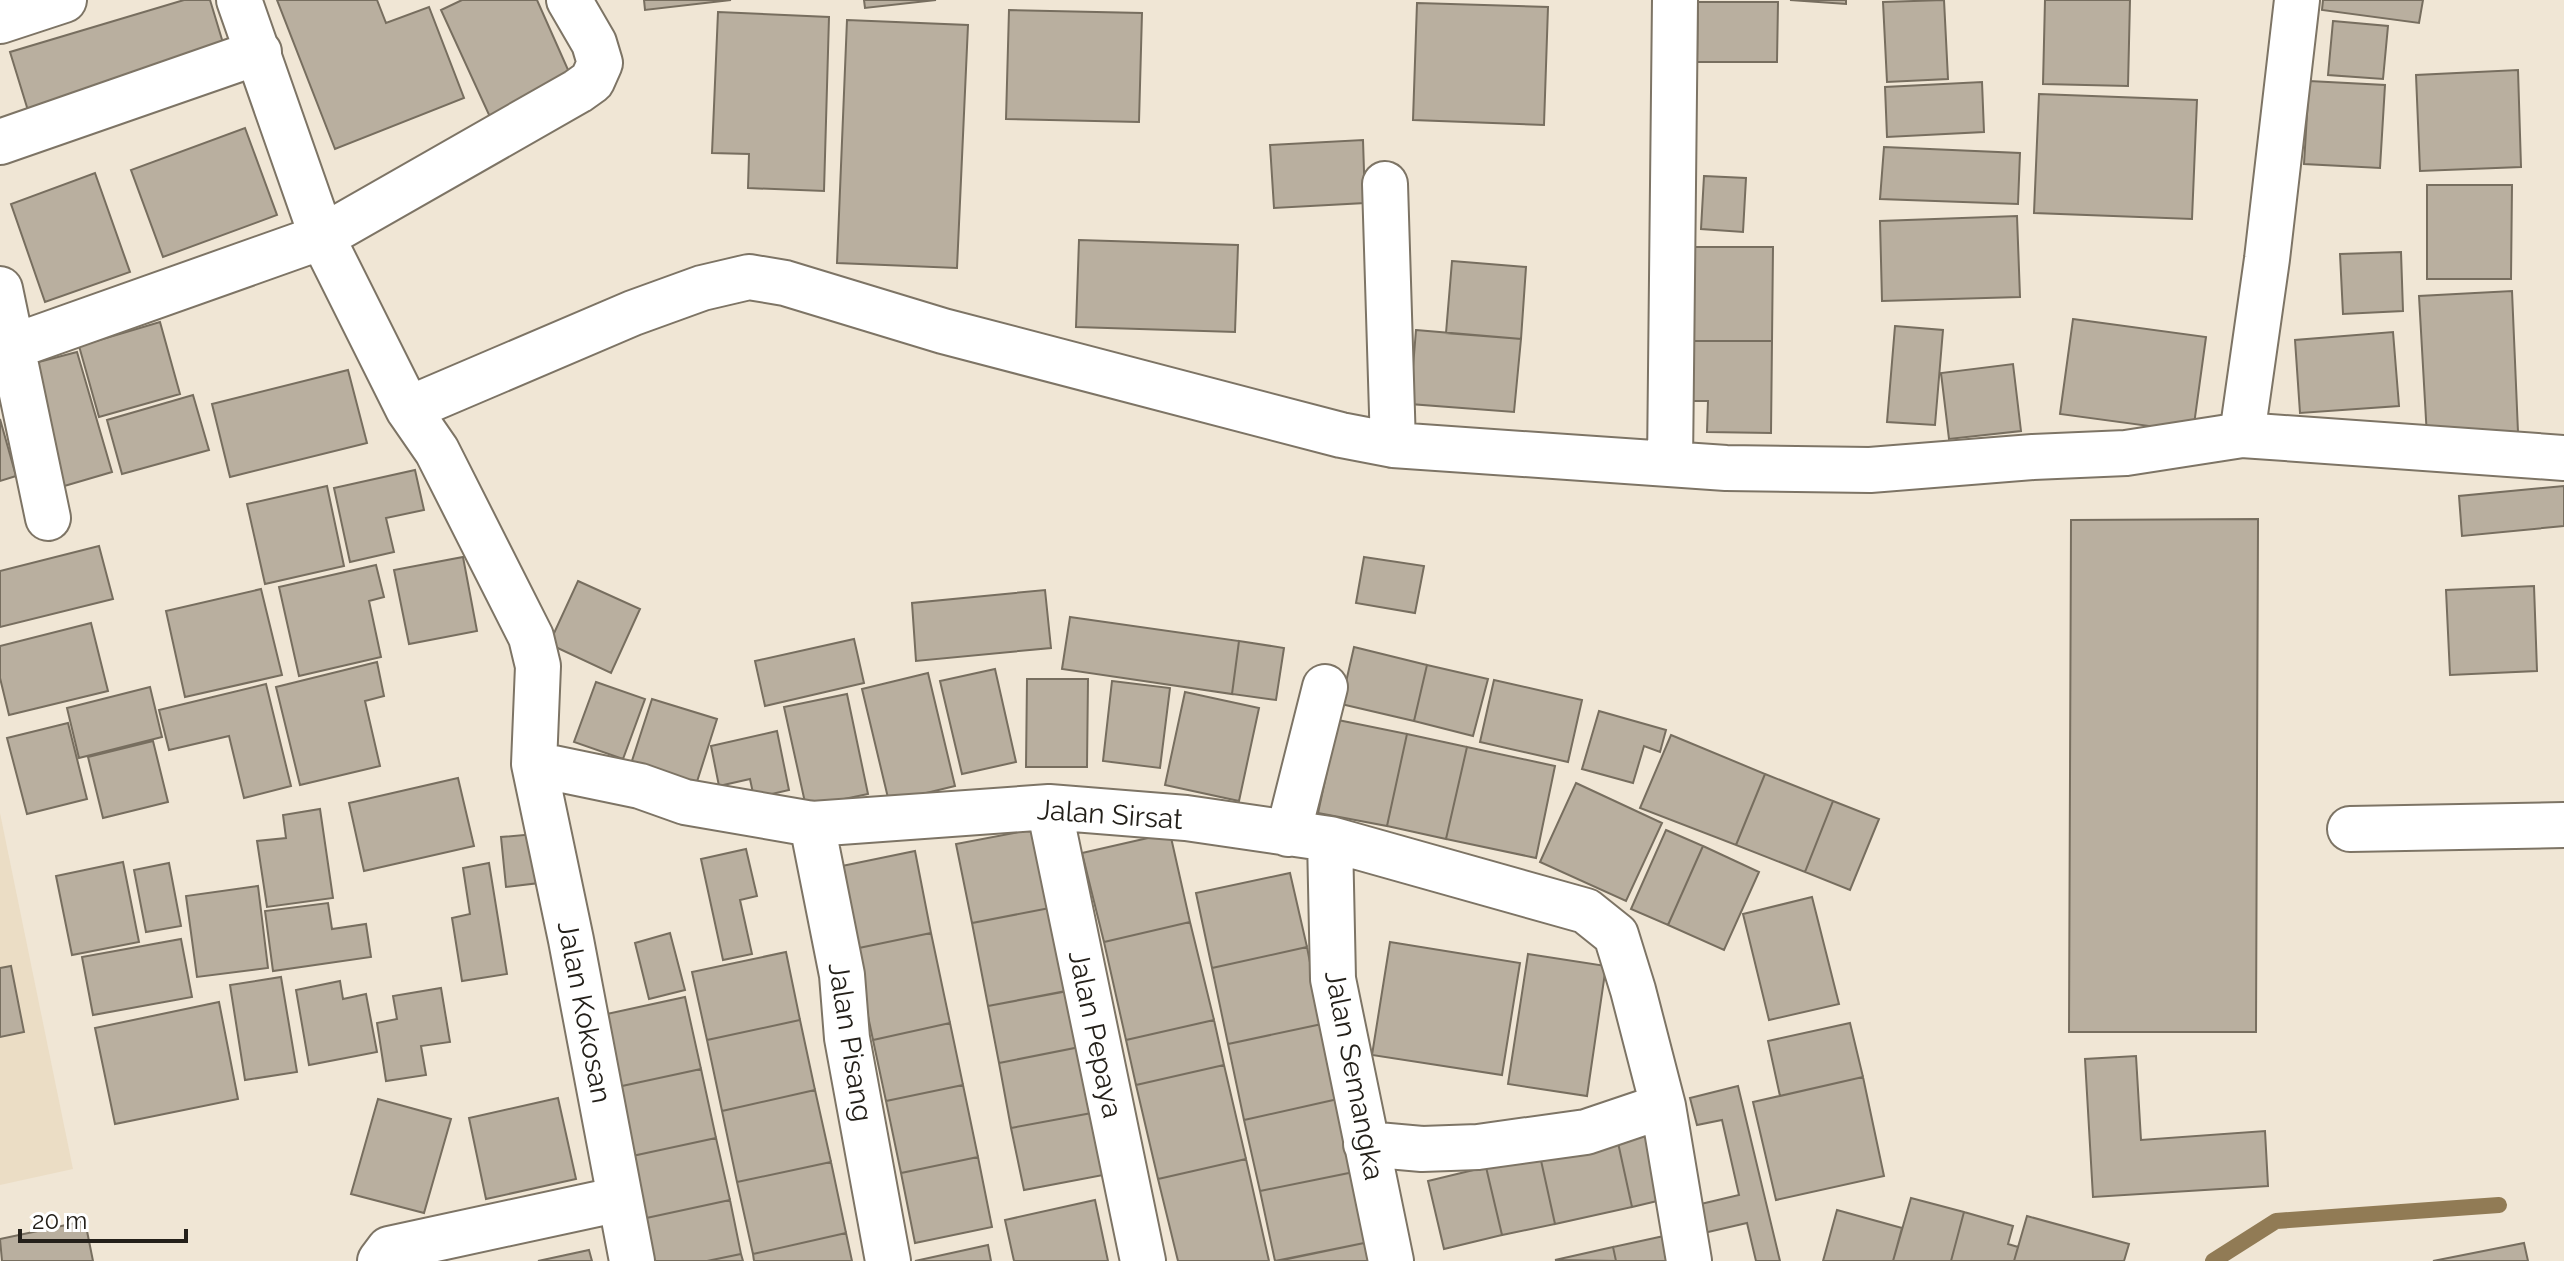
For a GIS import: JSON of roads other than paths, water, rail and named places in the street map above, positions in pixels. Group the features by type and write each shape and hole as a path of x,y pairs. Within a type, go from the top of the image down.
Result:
{"street":[{"path":"0,21 64,0"},
{"name":"Jalan Kokosan","path":"239,0 322,237 408,409 437,451 531,637 538,666 534,764 632,1261"},
{"path":"12,347 322,237 592,81 600,63 594,43 569,0"},
{"path":"1670,464 1675,0"},
{"path":"2242,435 2267,259 2297,0"},
{"path":"0,142 259,52"},
{"path":"1385,184 1393,445"},
{"path":"408,409 633,313 702,288 749,277 785,283 943,331 1341,435 1393,445 1726,468 1870,470 2126,453 2242,435 2564,458"},
{"path":"0,289 48,518"},
{"name":"Jalan Semangka","path":"1325,687 1309,836 1333,979 1391,1261"},
{"name":"Jalan Sirsat","path":"534,764 640,786 685,802 812,824 1049,807 1186,818 1309,836 1586,911 1616,935 1633,990 1663,1106 1689,1261"},
{"name":"Jalan Pepaya","path":"1049,807 1143,1261"},
{"name":"Jalan Pisang","path":"812,824 842,975 847,1038 888,1261"},
{"path":"2350,829 2564,825"},
{"path":"1366,1144 1422,1149 1478,1147 1586,1132 1663,1106"},
{"path":"380,1261 389,1249 620,1199"}],"waterway":[{"path":"2213,1261 2276,1221 2499,1205"}]}
